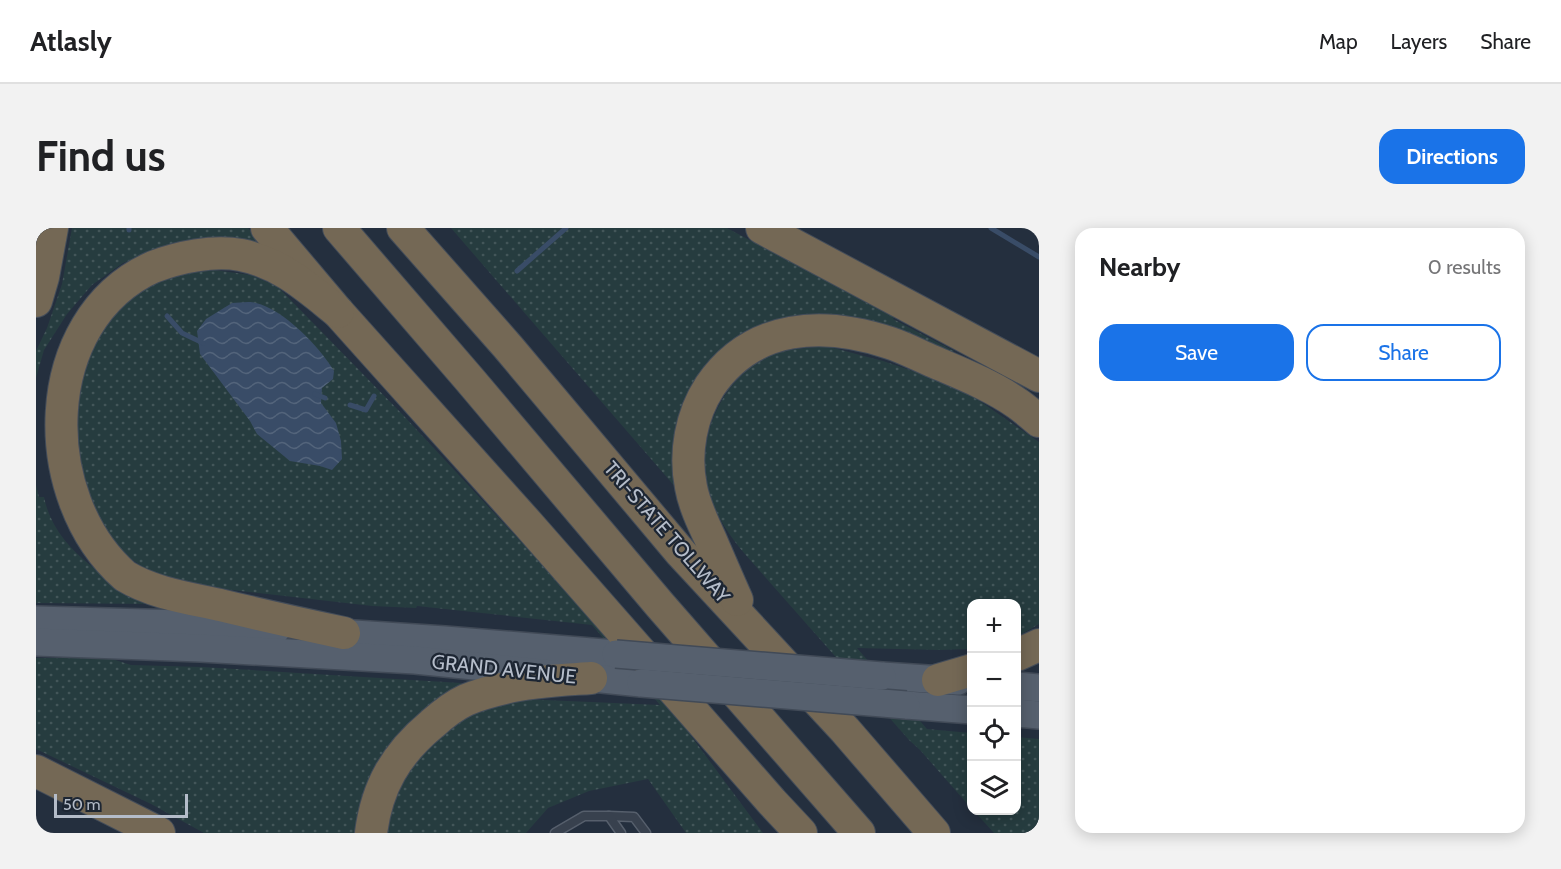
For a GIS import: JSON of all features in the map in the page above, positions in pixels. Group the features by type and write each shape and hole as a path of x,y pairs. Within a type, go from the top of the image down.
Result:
{"highway":[{"path":"36,301 52,228"},
{"path":"267,228 338,312 801,833"},
{"path":"339,228 660,605 859,833"},
{"name":"TRI-STATE TOLLWAY","path":"403,228 515,356 681,553 844,730 934,833"},
{"path":"762,228 1039,376"},
{"path":"338,312 292,276 274,266 241,255 188,257 148,269 103,294 70,330 47,381 43,436 45,457 51,479 68,517 80,536 97,554 126,576 156,590 344,633"},
{"path":"747,623 699,515 691,486 689,458 690,435 706,393 717,377 752,347 791,332 823,329 890,343 968,376 1017,403 1039,421"},
{"path":"1021,653 1039,645"},
{"path":"938,680 967,671"},
{"path":"371,833 377,801 389,774 408,746 450,709 465,701 506,687 591,678"},
{"path":"36,771 159,833"},
{"path":"772,802 785,833"}],"main road":[{"name":"GRAND AVENUE","path":"36,620 219,625 344,633 967,682"},
{"name":"GRAND AVENUE","path":"36,642 415,660 641,683 967,710"},
{"path":"1021,686 1039,688"},
{"path":"1021,713 1039,715"}],"lane":[{"path":"555,833 584,816 634,817 646,833"},
{"path":"609,816 621,833"}],"green space":[{"path":"72,228 248,228 264,246 159,249 123,263 92,285 67,314 44,350 36,378 36,351 47,328 62,284"},
{"path":"451,228 727,228 954,351 952,353 739,342 677,489"},
{"path":"214,270 251,275 277,286 403,415 592,618 674,713 763,833 686,833 648,779 589,791 548,808 526,833 387,833 388,817 415,761 435,739 466,718 493,706 522,699 660,705 592,625 417,606 416,608 372,606 223,589 154,575 117,549 91,524 58,409 118,302 171,275"},
{"path":"826,346 916,372 974,397 1039,442 1039,624 1021,635 1021,599 967,599 967,649 857,648 927,729 967,733 967,803 740,548 714,507 707,486 705,464 707,441 722,400 752,366 772,355"},
{"path":"36,485 39,497 44,497 50,516 71,548 102,574 152,604 36,603"},
{"path":"36,658 109,658 131,665 202,667 461,683 462,688 357,833 204,833 151,804 36,749"},
{"path":"1021,737 1039,739 1039,833 994,833 978,815 1021,815"}],"water":[{"path":"232,303 256,303 278,313 300,330 320,351 334,371 333,379 322,388 321,403 336,423 341,441 342,459 332,470 290,461 257,434 250,421 200,354 197,331 206,319"}],"waterway":[{"path":"517,271 566,228"},
{"path":"991,228 1039,257"},
{"path":"167,316 182,333 203,343"},
{"path":"315,394 325,398"},
{"path":"350,405 366,410 374,396"}]}
